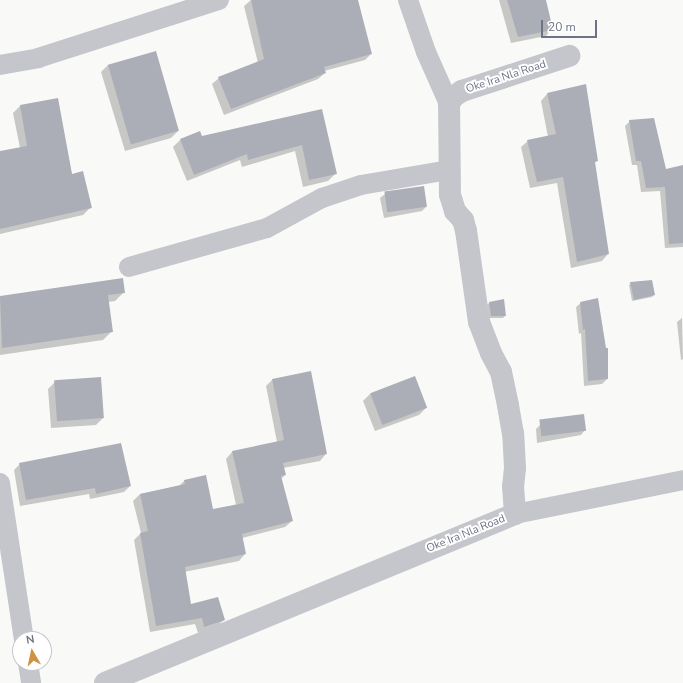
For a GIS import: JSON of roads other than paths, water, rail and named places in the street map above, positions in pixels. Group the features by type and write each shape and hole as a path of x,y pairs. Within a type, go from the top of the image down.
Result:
{"street":[{"path":"0,66 38,58 120,30 219,0"},
{"path":"408,0 426,52 449,104"},
{"name":"Oke Ira Nla Road","path":"106,683 515,514 513,487 515,468 514,441 508,404 501,372 490,353 479,322 466,231 463,220 454,211 450,195 449,104 453,97 462,91 569,56"},
{"path":"130,267 267,228 322,198 361,185 449,170"},
{"path":"515,514 683,480"},
{"path":"0,483 23,631"},
{"path":"29,671 31,683"}]}
